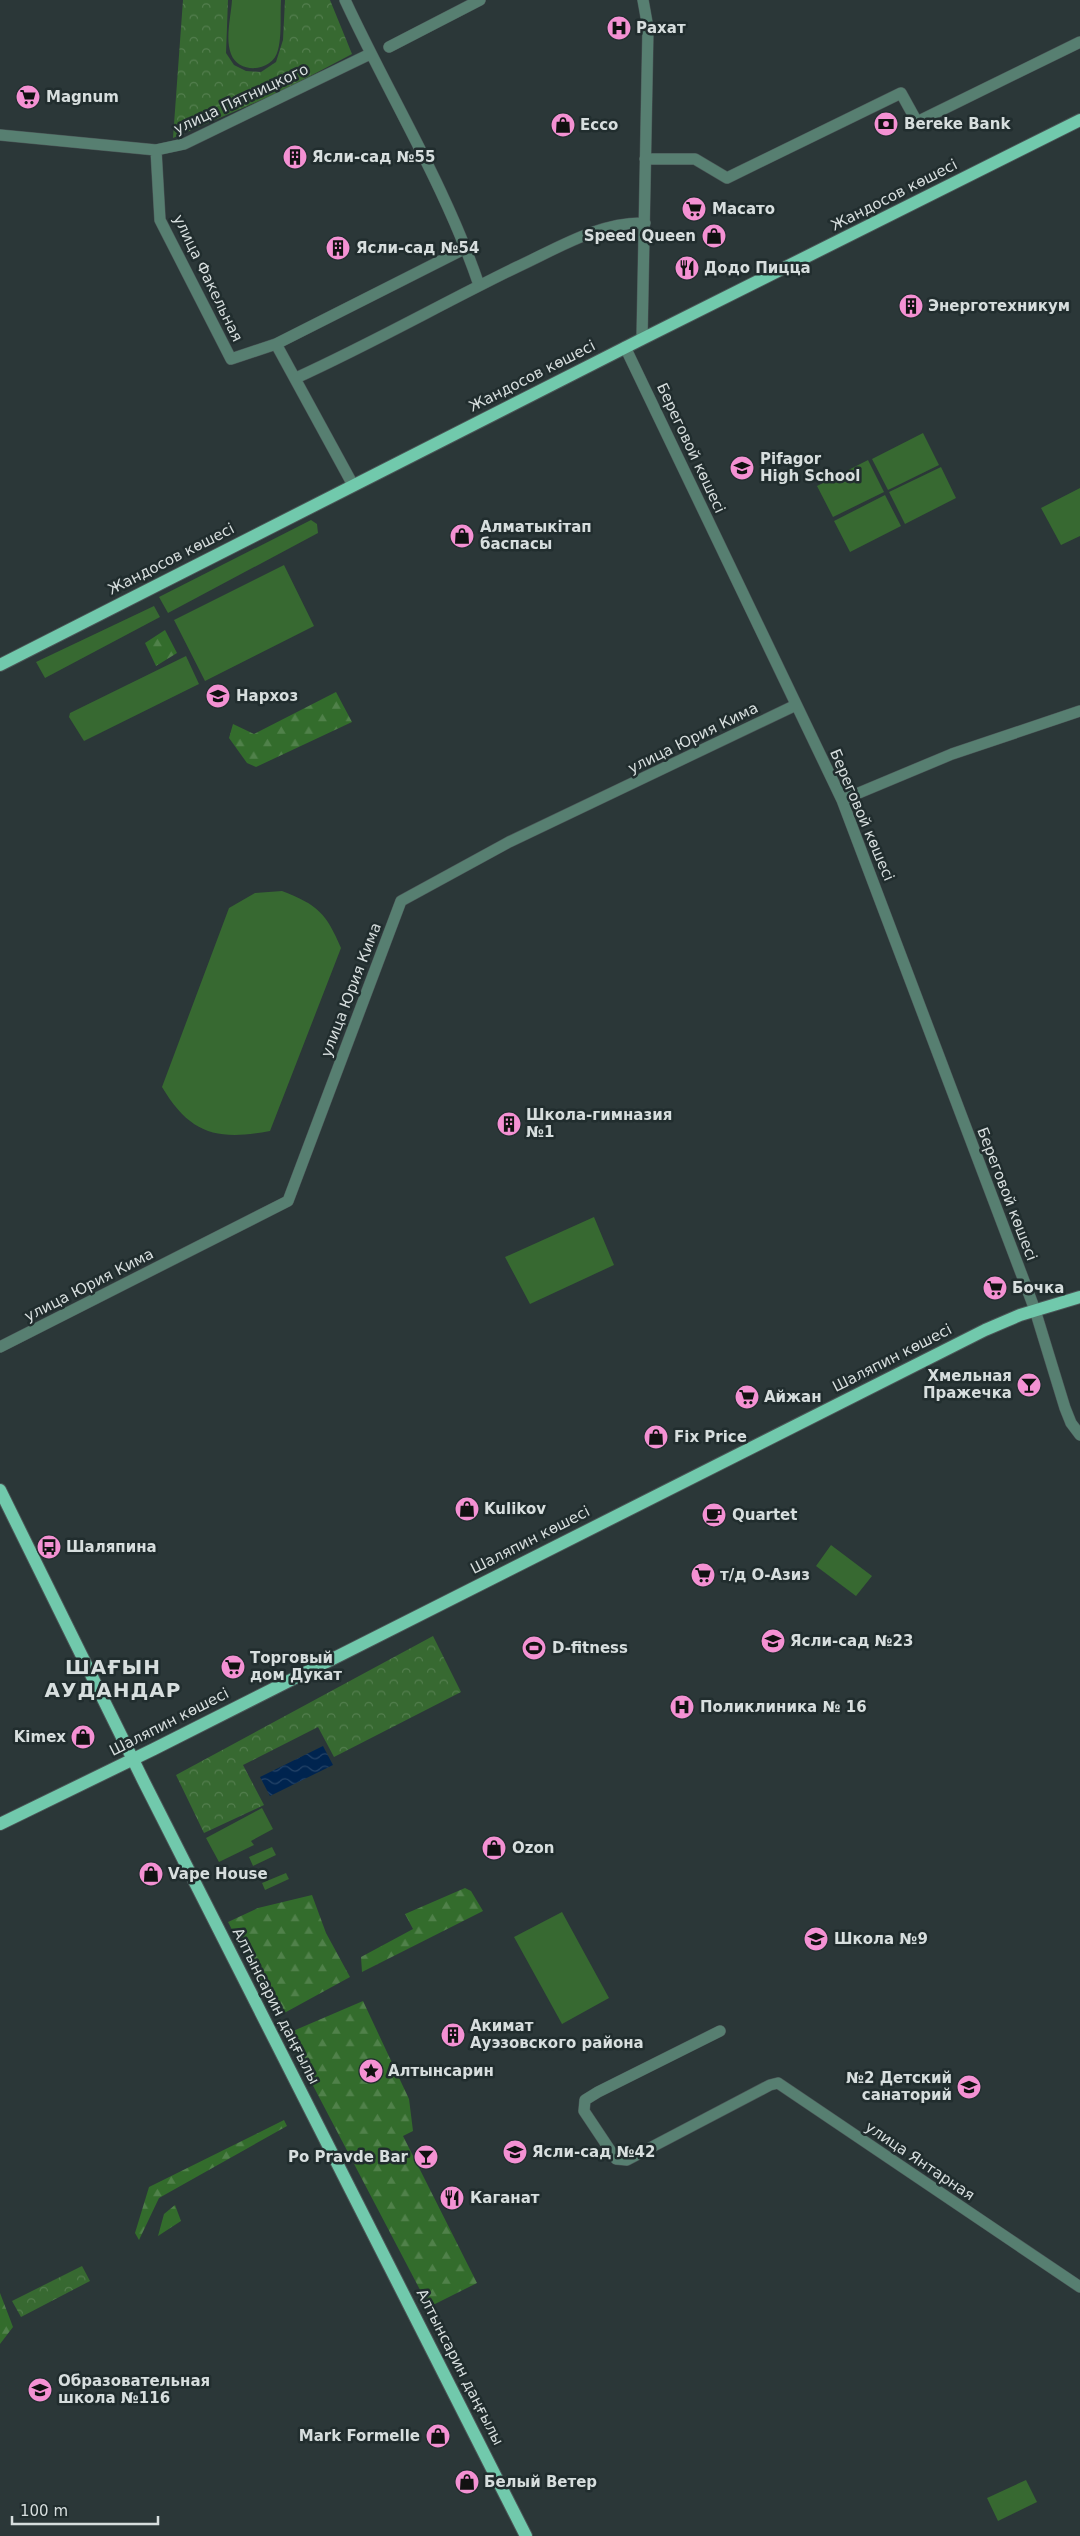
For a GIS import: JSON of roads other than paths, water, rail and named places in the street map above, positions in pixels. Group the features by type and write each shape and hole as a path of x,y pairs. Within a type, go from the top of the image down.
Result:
{"main road":[{"name":"Жандосов көшесі","path":"0,664 625,347 1080,120"},
{"name":"Шаляпин көшесі","path":"0,1824 133,1759 985,1330 1035,1310 1080,1297"},
{"name":"Алтынсарин даңғылы","path":"0,1490 133,1759 526,2536"}],"street":[{"path":"345,0 370,54 419,148 466,248 478,285"},
{"path":"389,47 480,0"},
{"path":"642,339 648,28 643,0"},
{"path":"645,158 696,160 727,178 901,93 917,122 1080,42"},
{"name":"улица Пятницкого","path":"0,135 156,150 184,144 370,54"},
{"name":"улица Факельная","path":"156,150 160,220 231,359 276,344"},
{"path":"296,378 478,285 578,238 630,222 645,223"},
{"path":"354,485 276,344 466,248"},
{"name":"Береговой көшесі","path":"625,347 842,800 1035,1310 1065,1408 1071,1423 1080,1435"},
{"name":"улица Юрия Кима","path":"0,1347 288,1201 401,901 510,842 796,705"},
{"path":"842,800 952,754 1080,711"},
{"name":"улица Янтарная","path":"720,2031 585,2100 584,2111 616,2159 627,2160 770,2085 778,2083 1080,2287"}],"water":[{"path":"323,1746 333,1765 270,1796 260,1777"}],"place":[{"name":"Рахат","path":"619,28"},
{"name":"Magnum","path":"28,97"},
{"name":"Bereke Bank","path":"886,124"},
{"name":"Ecco","path":"563,125"},
{"name":"Ясли-сад №55","path":"295,157"},
{"name":"Масато","path":"694,209"},
{"name":"Speed Queen","path":"714,236"},
{"name":"Ясли-сад №54","path":"338,248"},
{"name":"Додо Пицца","path":"687,268"},
{"name":"Энерготехникум","path":"911,306"},
{"name":"Pifagor High School","path":"742,468"},
{"name":"Алматыкітап баспасы","path":"462,536"},
{"name":"Нархоз","path":"218,696"},
{"name":"Школа-гимназия №1","path":"509,1124"},
{"name":"Бочка","path":"995,1288"},
{"name":"Хмельная Пражечка","path":"1029,1385"},
{"name":"Айжан","path":"747,1397"},
{"name":"Fix Price","path":"656,1437"},
{"name":"Kulikov","path":"467,1509"},
{"name":"Quartet","path":"714,1515"},
{"name":"Шаляпина","path":"49,1547"},
{"name":"т/д О-Азиз","path":"703,1575"},
{"name":"Ясли-сад №23","path":"773,1641"},
{"name":"D-fitness","path":"534,1648"},
{"name":"Торговый дом Дукат","path":"233,1667"},
{"name":"Поликлиника № 16","path":"682,1707"},
{"name":"Kimex","path":"83,1737"},
{"name":"Ozon","path":"494,1848"},
{"name":"Vape House","path":"151,1874"},
{"name":"Школа №9","path":"816,1939"},
{"name":"Акимат Ауэзовского района","path":"453,2035"},
{"name":"Алтынсарин","path":"371,2071"},
{"name":"№2 Детский санаторий","path":"969,2087"},
{"name":"Ясли-сад №42","path":"515,2152"},
{"name":"Po Pravde Bar","path":"426,2157"},
{"name":"Каганат","path":"452,2198"},
{"name":"Образовательная школа №116","path":"40,2390"},
{"name":"Mark Formelle","path":"438,2436"},
{"name":"Белый Ветер","path":"467,2482"}],"district":[{"name":"ШАҒЫН АУДАНДАР","path":"113,1678"}]}
